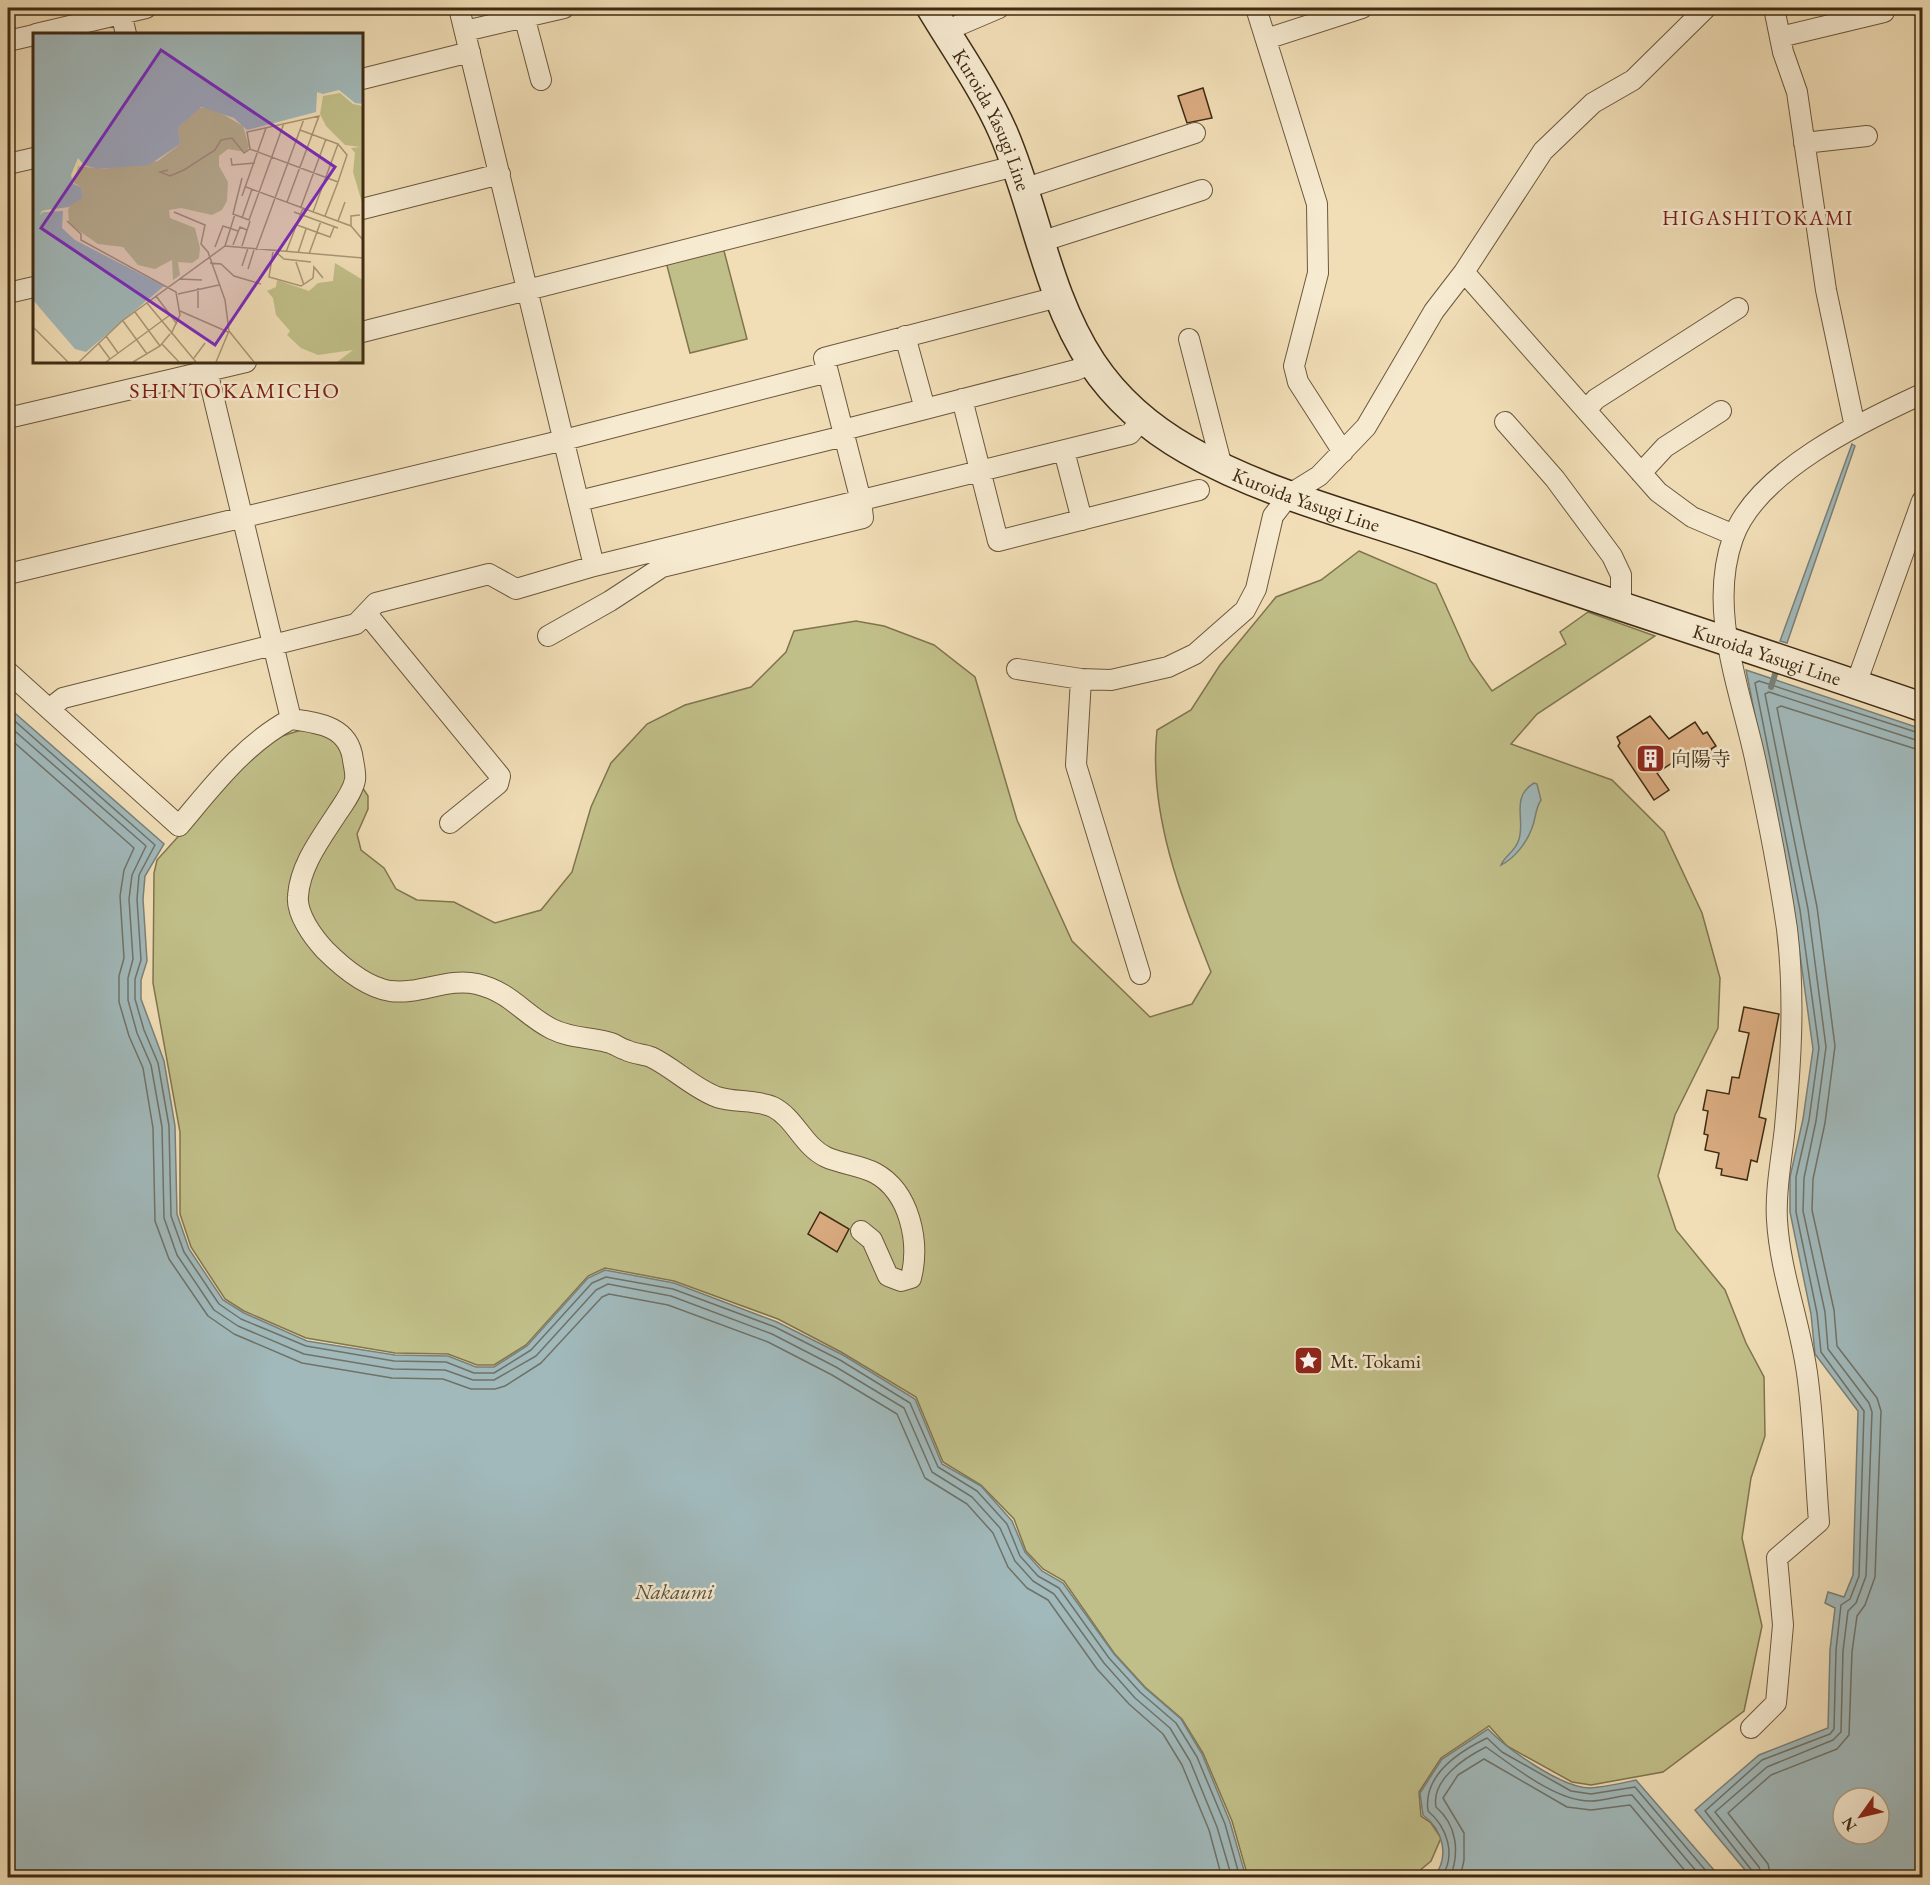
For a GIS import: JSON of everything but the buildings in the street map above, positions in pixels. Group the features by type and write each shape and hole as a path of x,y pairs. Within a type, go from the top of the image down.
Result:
{"main road":[{"name":"Kuroida Yasugi Line","path":"938,19 1002,131 1058,297 1092,363 1114,391 1142,419 1189,450 1222,467 1290,494 1923,707"}],"street":[{"path":"42,33 120,10 146,8"},
{"path":"459,8 594,566"},
{"path":"465,31 523,12 564,8"},
{"path":"938,19 999,8"},
{"path":"1256,8 1317,204 1318,273 1294,366 1298,382 1343,452"},
{"path":"1266,39 1362,8"},
{"path":"1017,669 1081,679 1111,680 1143,675 1195,654 1245,610 1256,590 1273,516 1290,494 1319,476 1366,428 1434,311 1464,272 1543,151 1593,103 1633,80 1706,8"},
{"path":"1773,8 1797,92 1826,290 1855,427"},
{"path":"120,10 126,33"},
{"path":"523,12 541,80"},
{"path":"1780,37 1884,12"},
{"path":"8,41 33,35"},
{"path":"363,79 470,52"},
{"path":"363,332 528,290 1019,178 1196,134"},
{"path":"1804,143 1867,136"},
{"path":"8,164 33,158"},
{"path":"363,208 500,174"},
{"path":"1040,242 1202,190"},
{"path":"1464,272 1641,473 1674,506 1700,521 1734,535"},
{"path":"8,293 33,287"},
{"path":"548,636 610,602 662,567 863,518 861,501 824,358 1058,297"},
{"path":"1586,410 1596,399 1738,308"},
{"path":"905,336 925,409"},
{"path":"1189,339 1222,467"},
{"path":"8,418 206,366 236,363"},
{"path":"579,501 843,433 1076,370 1092,363"},
{"path":"206,366 291,719"},
{"path":"8,574 564,440 828,372"},
{"path":"1751,1728 1776,1703 1783,1625 1777,1558 1819,1522 1807,1371 1781,1257 1776,1218 1793,1046 1787,930 1756,762 1737,687 1724,590 1734,535 1767,488 1821,447 1855,427 1923,394"},
{"path":"962,399 998,541 1199,490"},
{"path":"1641,473 1665,447 1720,411"},
{"path":"49,709 63,698 356,624 376,603 489,574 516,589 594,566 1130,434 1142,419"},
{"path":"1505,422 1555,479 1612,556 1622,574 1621,605"},
{"path":"1064,451 1082,520"},
{"path":"1856,684 1923,501"},
{"path":"367,614 500,776 498,784 450,823"},
{"path":"8,672 179,826 218,778 261,739 291,719 322,724 338,730 347,740 352,751 355,781 311,855 298,898 304,921 322,947 340,964 368,984 390,991 416,991 455,982 475,983 499,991 550,1029 580,1039 609,1042 627,1051 650,1057 702,1091 720,1098 758,1102 775,1108 824,1156 874,1172 892,1186 905,1208 914,1239 915,1259 911,1278 902,1281 888,1276 872,1240 861,1231"},
{"path":"1081,679 1076,765 1140,974"}],"shaded area":[{"path":"723,247 747,339 690,353 666,262"},
{"path":"1359,551 1436,584 1470,660 1492,691 1566,644 1560,632 1588,612 1655,636 1537,714 1511,744 1612,780 1664,832 1702,913 1720,978 1718,1028 1675,1115 1658,1176 1676,1230 1725,1290 1746,1343 1764,1377 1765,1436 1751,1478 1742,1538 1762,1626 1744,1711 1663,1772 1591,1785 1572,1782 1507,1746 1489,1726 1441,1758 1419,1792 1421,1816 1431,1823 1441,1838 1431,1861 1412,1877 1248,1877 1232,1821 1203,1753 1182,1719 1145,1687 1114,1653 1064,1581 1043,1569 1026,1551 1014,1519 981,1485 943,1462 916,1397 841,1352 778,1319 674,1281 605,1268 588,1276 526,1345 494,1365 477,1365 448,1354 395,1353 306,1338 244,1311 225,1299 191,1247 180,1214 180,1132 153,983 154,873 157,860 249,758 282,736 311,727 334,735 345,761 368,796 368,809 357,834 361,850 384,868 396,889 417,900 454,902 495,923 541,910 572,872 591,807 611,763 647,724 685,705 751,687 786,652 794,631 856,621 884,626 934,645 975,677 1017,820 1072,941 1150,1017 1192,1004 1211,972 1178,884 1162,823 1157,792 1157,730 1191,710 1220,665 1276,597 1321,580"}],"water":[{"path":"1852,444 1855,446 1787,643 1780,641"},
{"path":"1746,670 1922,729 1922,1877 1751,1877 1695,1810 1759,1755 1828,1728 1830,1650 1835,1608 1825,1603 1828,1592 1844,1597 1853,1575 1858,1411 1815,1354 1811,1314 1790,1212 1790,1177 1803,1119 1813,1049 1794,911"},
{"name":"Nakaumi","path":"8,707 164,844 145,876 143,899 147,961 141,980 141,999 164,1061 175,1126 177,1214 189,1249 223,1300 244,1313 307,1341 395,1355 448,1356 476,1367 494,1367 527,1346 588,1278 605,1270 674,1283 777,1322 843,1355 915,1399 942,1464 981,1486 1012,1521 1025,1552 1042,1571 1063,1583 1114,1654 1145,1688 1181,1719 1202,1754 1230,1822 1246,1877 8,1877"},
{"path":"1534,783 1537,784 1541,800 1532,828 1520,849 1501,865 1518,842 1521,826 1520,803 1522,796"},
{"path":"1488,1729 1508,1747 1550,1775 1565,1782 1590,1788 1636,1780 1720,1877 1434,1877 1442,1861 1442,1844 1435,1828 1423,1815 1420,1793 1442,1759"}],"waterway":[{"path":"1771,687 1778,665"}],"place":[{"name":"向陽寺","path":"1650,759"},
{"name":"Mt. Tokami","path":"1309,1361"}],"district":[{"name":"HIGASHITOKAMI","path":"1758,217"},
{"name":"SHINTOKAMICHO","path":"235,390"}]}
